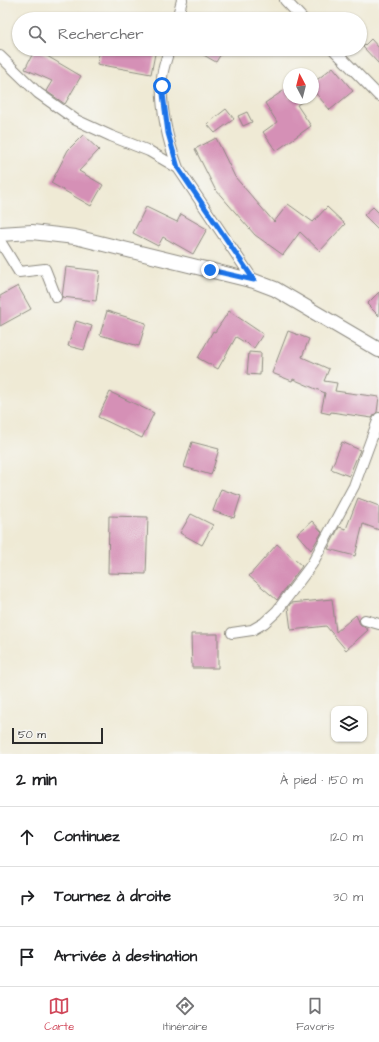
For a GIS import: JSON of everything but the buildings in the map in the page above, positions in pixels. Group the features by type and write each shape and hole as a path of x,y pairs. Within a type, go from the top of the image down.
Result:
{"main road":[{"path":"0,234 32,232 75,237 254,280 275,289 379,350"}],"street":[{"path":"179,12 182,0"},
{"path":"285,0 296,12"},
{"path":"0,56 38,93 76,120 149,151 178,168"},
{"path":"167,56 162,78 162,94 168,133 178,168 254,280"},
{"path":"339,56 379,96"},
{"path":"0,241 19,272 44,269 56,297"},
{"path":"232,633 252,630 264,624 277,611 312,564 354,486 379,418"},
{"path":"365,620 379,624"}],"route":[{"path":"162,86 168,133 172,152 178,168 254,280 210,270"}]}
